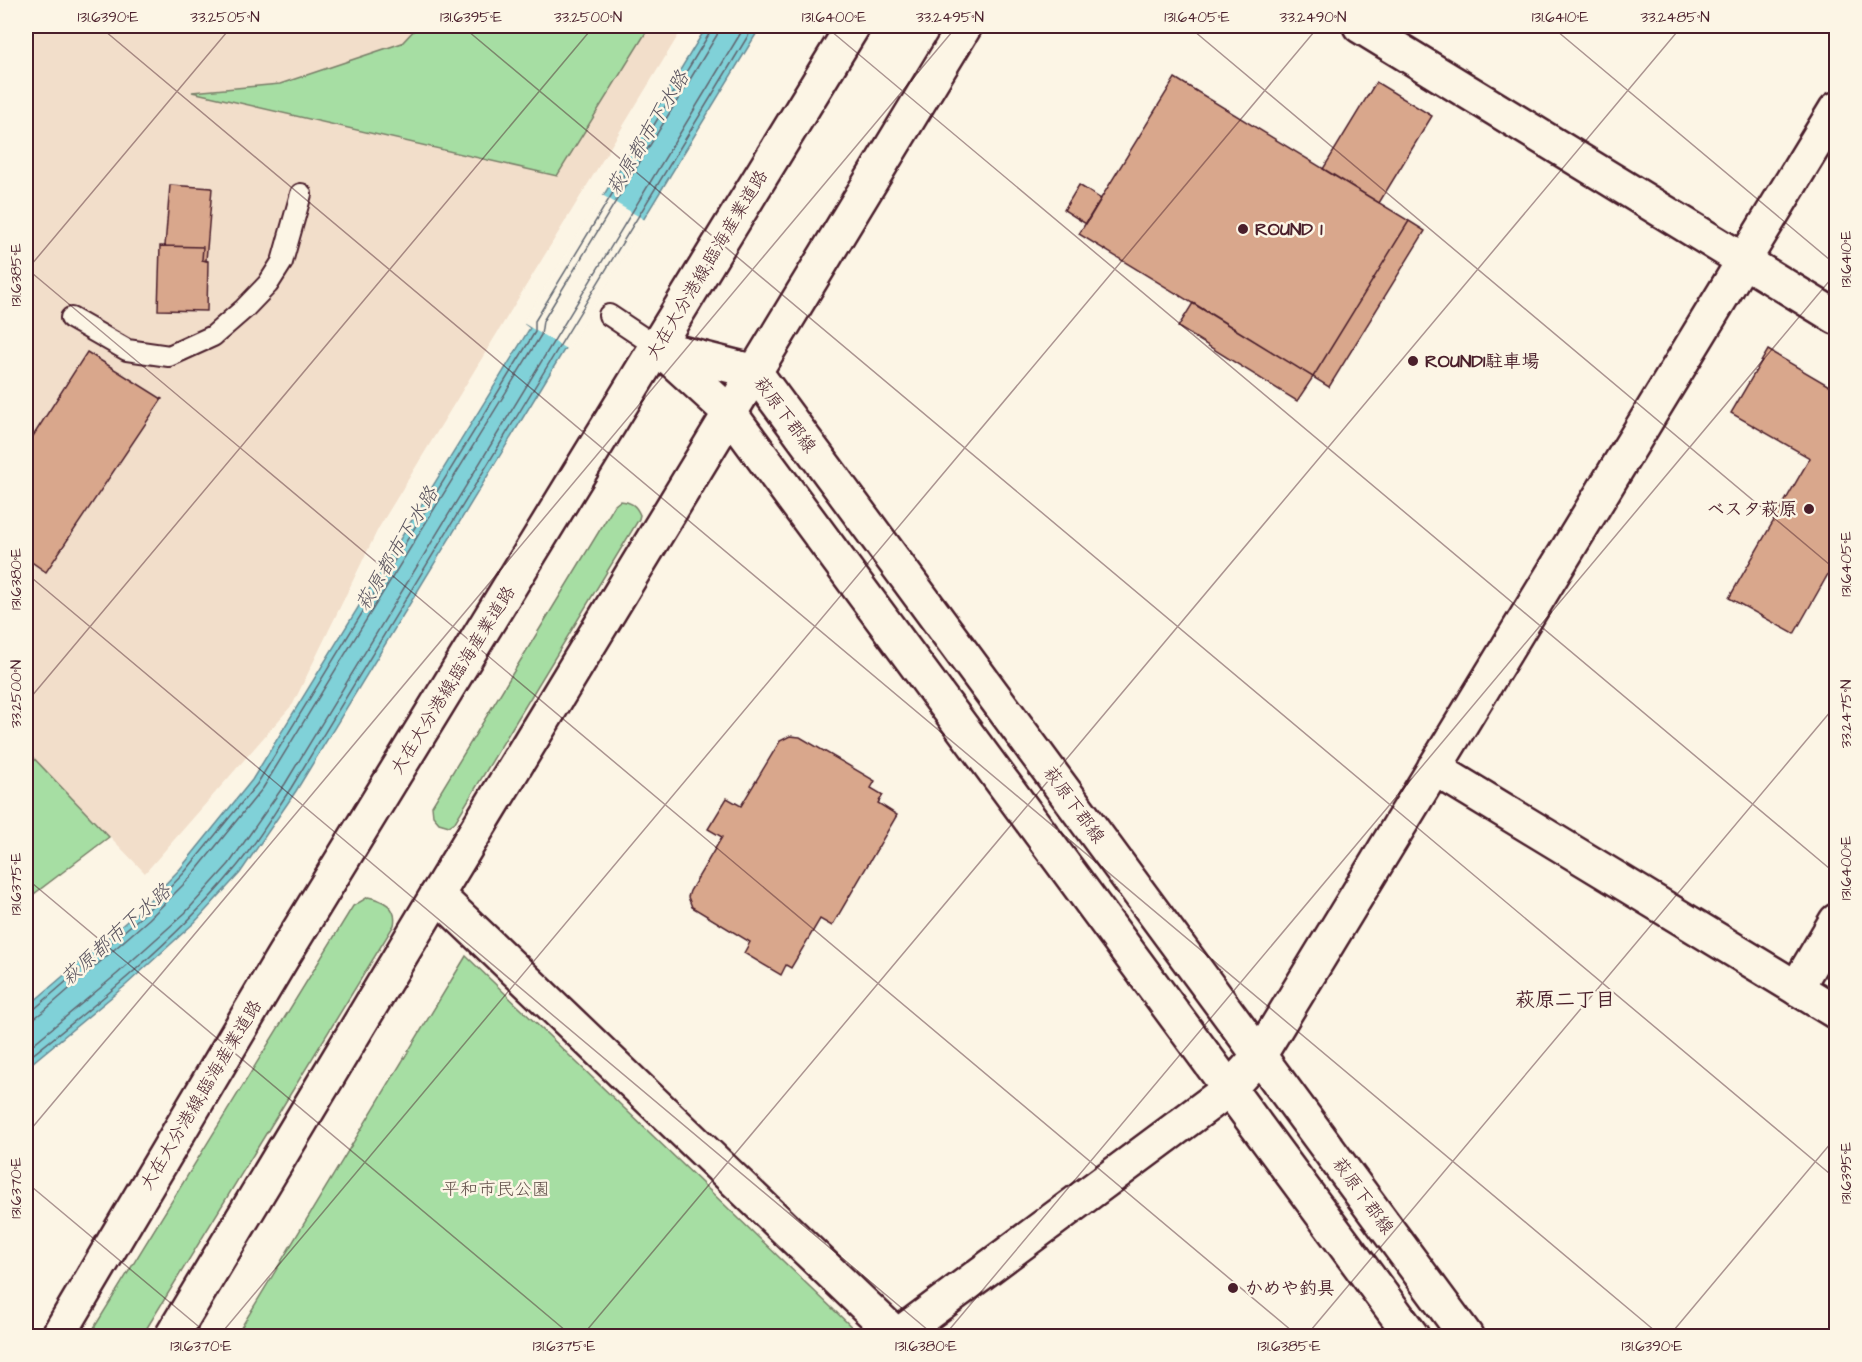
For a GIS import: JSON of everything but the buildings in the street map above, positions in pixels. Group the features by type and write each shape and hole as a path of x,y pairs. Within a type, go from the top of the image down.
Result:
{"main road":[{"name":"大在大分港線;臨海産業道路","path":"58,1336 282,958 853,26"},
{"path":"172,1336 729,412 965,26"},
{"path":"1360,26 1836,317"},
{"path":"437,895 897,1336 1229,1089 1259,1056 1836,109"},
{"name":"萩原下郡線","path":"657,347 755,372 1466,1336"},
{"path":"657,347 729,412 1412,1336"},
{"path":"1434,768 1836,1012"},
{"path":"1798,989 1836,921"}],"lane":[{"path":"70,318 127,350 169,356 213,336 268,284 282,262 301,194"},
{"path":"609,315 657,347"}],"shaded area":[{"path":"26,26 684,26 378,529 293,704 145,873 26,750"}],"green space":[{"path":"418,26 650,26 557,176 192,92 280,84 402,43"},
{"path":"620,501 635,506 640,515 639,519 455,822 449,826 439,823 433,816 432,806 615,505"},
{"path":"26,750 109,837 26,900"},
{"path":"368,897 388,905 394,913 394,925 142,1336 89,1336 353,906"},
{"name":"平和市民公園","path":"466,956 861,1336 236,1336"}],"water":[{"name":"萩原都市下水路","path":"707,26 761,26 296,791 240,873 195,922 126,985 26,1068 26,1008 140,910 180,869 252,780 530,328 525,324"}],"pier":[{"path":"602,195 645,220 568,350 523,323"}],"place":[{"name":"ROUND 1","path":"1243,229"},
{"name":"ROUND1駐車場","path":"1413,361"},
{"name":"ベスタ萩原","path":"1809,509"},
{"name":"かめや釣具","path":"1233,1288"}],"district":[{"name":"萩原二丁目","path":"1565,1000"}]}
